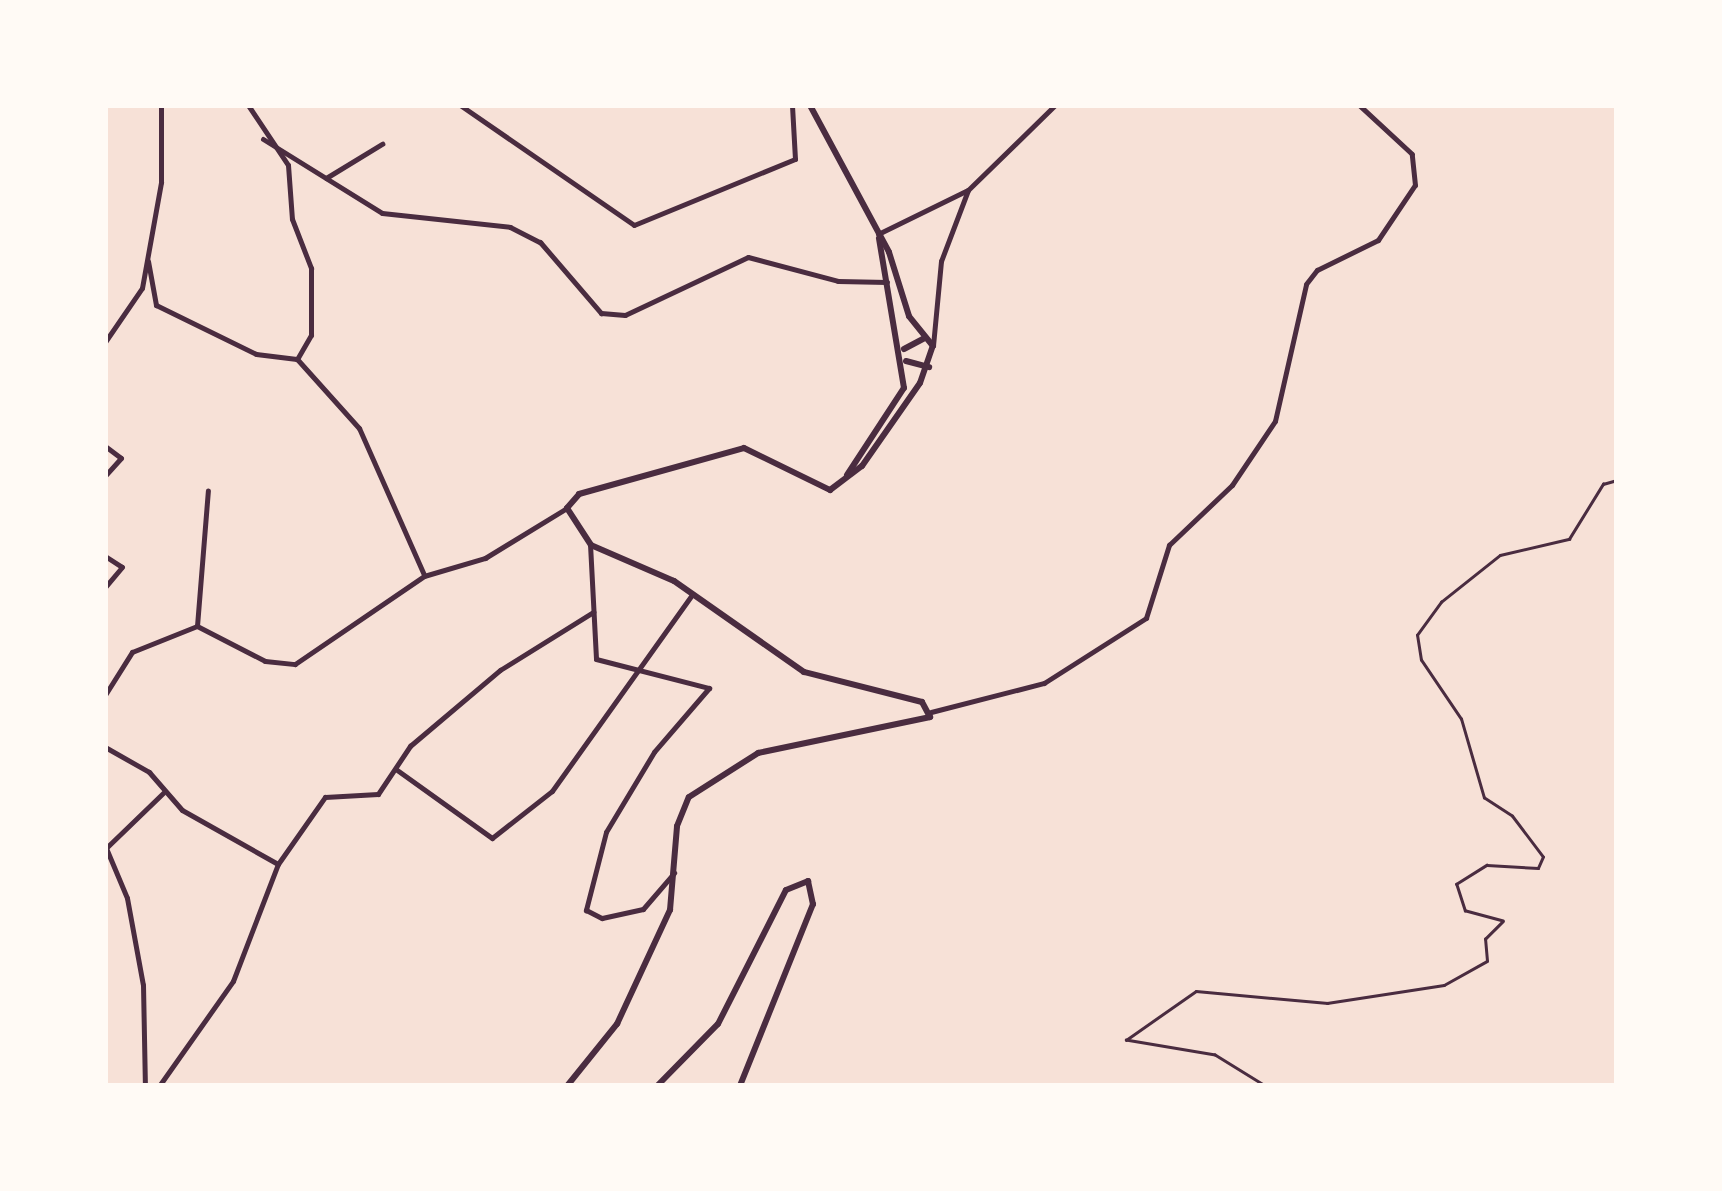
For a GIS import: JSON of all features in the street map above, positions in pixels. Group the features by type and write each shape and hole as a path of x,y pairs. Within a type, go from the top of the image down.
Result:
{"street":[{"path":"105,342 131,316 148,261 161,105"},
{"path":"248,105 263,138 288,166 292,219 311,268 311,336 297,359"},
{"path":"460,105 634,225 796,159 792,105"},
{"path":"810,105 933,346"},
{"path":"878,234 968,190 1055,105"},
{"path":"567,1086 617,1024 670,910 680,812 713,778 758,753 915,724 931,712 1044,683 1146,618 1169,545 1232,485 1275,421 1306,284 1317,270 1378,240 1416,184 1412,154 1359,105"},
{"path":"263,138 382,213 510,228 540,242 602,314 625,314 748,257 783,259 838,282 889,282"},
{"path":"326,178 382,144"},
{"path":"105,694 132,652 197,626 265,661 294,664 424,576 485,558 567,508 579,494 744,448 812,488 844,480 929,367 941,262 968,190"},
{"path":"844,480 901,396 904,356 878,234"},
{"path":"148,261 156,305 256,354 297,359 360,428 424,576"},
{"path":"904,356 911,339 926,338"},
{"path":"904,356 929,367"},
{"path":"105,446 121,458 105,476"},
{"path":"197,626 208,490"},
{"path":"567,508 590,544 596,658 709,688 654,752 606,832 586,910 602,918 642,909 674,873"},
{"path":"590,544 693,594 804,672 931,712"},
{"path":"105,556 122,567 105,587"},
{"path":"397,770 492,838 552,791 693,594"},
{"path":"159,1086 233,981 278,864 324,796 368,798 397,770 410,746 500,670 592,612"},
{"path":"105,747 149,772 163,793 278,864"},
{"path":"144,1086 143,985 106,848 163,793"},
{"path":"658,1086 718,1024 786,890 808,882 813,904 740,1086"}],"path":[{"path":"1265,1086 1215,1055 1126,1040 1196,990 1328,1003 1444,984 1487,960 1486,939 1502,922 1464,911 1456,884 1487,864 1538,868 1543,857 1512,816 1484,798 1461,719 1422,660 1417,635 1441,602 1500,555 1569,540 1603,484 1617,480"}]}
